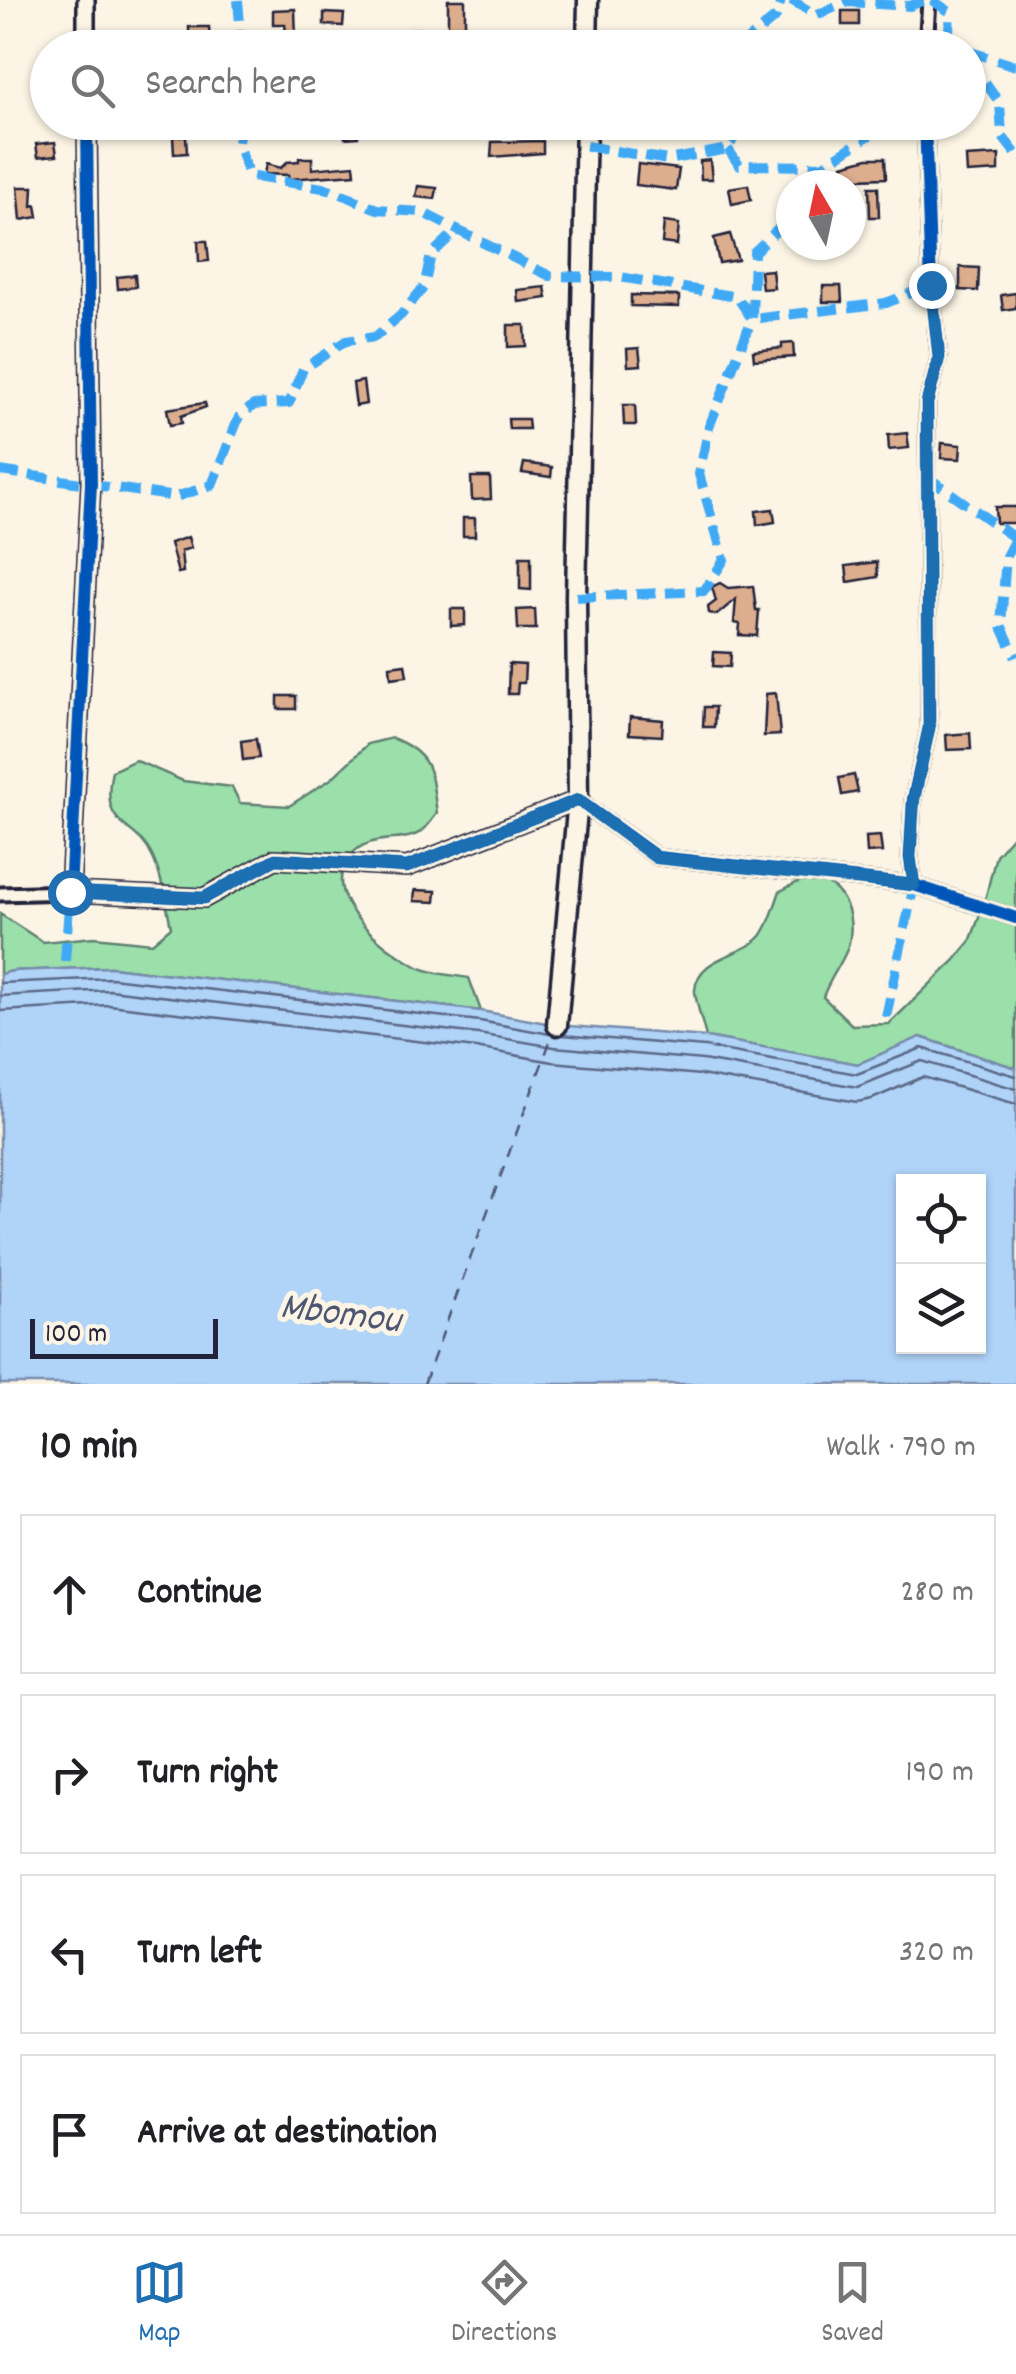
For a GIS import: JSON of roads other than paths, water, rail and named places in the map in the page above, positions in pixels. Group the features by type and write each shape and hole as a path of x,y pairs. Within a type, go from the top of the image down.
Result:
{"main road":[{"path":"587,30 588,0"},
{"path":"556,1025 578,800 576,596 586,140"}],"street":[{"path":"86,0 86,30"},
{"path":"927,30 928,0"},
{"path":"70,892 92,482 87,140"},
{"path":"914,885 910,857 914,800 929,728 927,403 939,357 931,285 925,140"},
{"path":"0,894 70,892 204,898 276,859 407,867 578,800 656,858 914,885 1016,918"}],"water":[{"name":"Mbomou","path":"111,967 481,1011 557,1025 706,1037 858,1064 920,1037 1016,1068 1016,1384 0,1384 0,974"}]}
